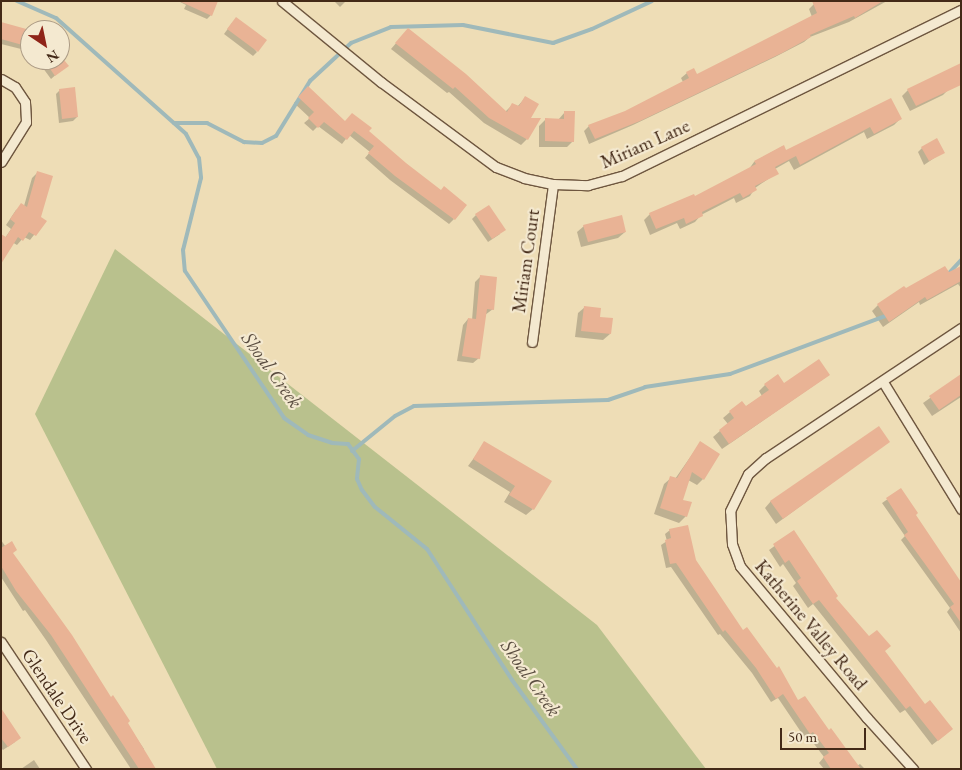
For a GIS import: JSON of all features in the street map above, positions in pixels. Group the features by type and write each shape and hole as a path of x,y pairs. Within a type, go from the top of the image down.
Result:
{"street":[{"name":"Miriam Lane","path":"282,1 381,82 496,168 524,178 553,184 588,185 622,176 961,10"},
{"path":"1,79 16,87 25,102 26,122 1,162"},
{"name":"Miriam Court","path":"532,342 553,184"},
{"name":"Katherine Valley Road","path":"913,769 867,718 740,566 732,544 730,511 748,474 766,458 883,382 961,328"},
{"path":"883,382 961,509"},
{"name":"Glendale Drive","path":"1,642 86,769"}],"green space":[{"path":"115,249 597,625 706,769 217,769 35,414"}],"building":[{"path":"179,1 218,1 212,16"},
{"path":"812,1 883,1 855,18 854,16 810,35 811,37 782,53 640,121 595,139 588,125 625,111 689,78 686,72 694,68 697,74 817,13"},
{"path":"236,17 267,40 258,52 227,29"},
{"path":"1,22 20,27 20,44 1,39"},
{"path":"408,28 466,74 507,112 512,103 519,106 525,96 539,104 531,118 541,118 528,140 489,118 455,87 453,89 395,43"},
{"path":"961,63 961,85 916,106 907,89"},
{"path":"51,70 63,70 55,76"},
{"path":"308,86 345,121 352,113 372,128 369,131 406,163 441,190 444,186 467,205 455,220 395,176 368,153 374,146 354,131 347,140 324,122 318,128 308,118 314,112 298,97"},
{"path":"75,87 78,117 62,119 59,89"},
{"path":"891,98 902,119 874,134 870,127 800,165 796,156 775,167 779,174 755,186 757,190 743,198 740,193 702,212 703,216 686,224 684,218 656,229 649,213 694,194 695,196 756,164 754,161 784,145 786,150"},
{"path":"564,111 575,111 574,142 545,141 545,118 564,119"},
{"path":"937,138 945,153 929,161 921,147"},
{"path":"37,171 53,176 41,217 47,221 36,236 29,232 23,241 18,237 1,264 1,234 6,237 15,223 10,219 21,203 27,207"},
{"path":"489,205 506,230 492,239 475,214"},
{"path":"622,215 626,232 588,242 583,225"},
{"path":"945,266 949,272 961,266 961,281 927,300 925,297 889,322 877,304 904,286 906,288"},
{"path":"480,275 497,277 494,310 487,309 480,359 462,356 468,318 476,319"},
{"path":"584,306 601,308 600,317 613,318 611,334 581,331"},
{"path":"819,359 830,375 729,444 719,430 734,418 729,411 742,401 746,406 769,390 764,384 778,374 784,383"},
{"path":"961,374 961,395 939,410 929,396"},
{"path":"879,426 890,442 783,519 770,501"},
{"path":"484,441 552,481 534,510 509,495 515,486 473,459"},
{"path":"700,441 720,454 704,480 692,472 683,500 692,502 687,517 660,508 670,476 677,478"},
{"path":"901,488 918,513 916,515 961,582 961,623 950,607 954,604 904,535 908,532 886,498"},
{"path":"688,525 696,560 743,630 747,627 777,668 779,666 798,700 805,696 829,730 831,728 861,769 831,769 823,757 829,753 813,732 810,734 783,694 776,699 756,668 725,630 723,632 676,563 670,564 665,540 671,538 669,529"},
{"path":"794,530 838,596 836,598 869,636 877,630 891,646 885,651 925,704 930,700 953,729 938,741 910,706 906,709 819,600 813,604 797,581 801,578 789,560 785,563 773,544"},
{"path":"12,541 17,550 13,553 72,635 111,697 113,695 130,721 128,723 156,769 139,769 51,635 16,591 1,566 1,548"},
{"path":"1,708 21,738 8,747 1,738"}],"waterway":[{"name":"Shoal Creek","path":"17,1 56,18 186,134 199,158 201,178 183,250 185,271 284,418 308,435 332,443 348,444 359,459 357,479 362,490 375,507 427,549 512,680 577,769"},
{"path":"174,123 207,123 244,142 262,143 276,136 310,81 351,43 391,27 463,25 553,43 592,29 652,1"},
{"path":"949,273 961,260"},
{"path":"352,451 395,416 414,406 608,400 645,387 730,374 888,315"}]}
